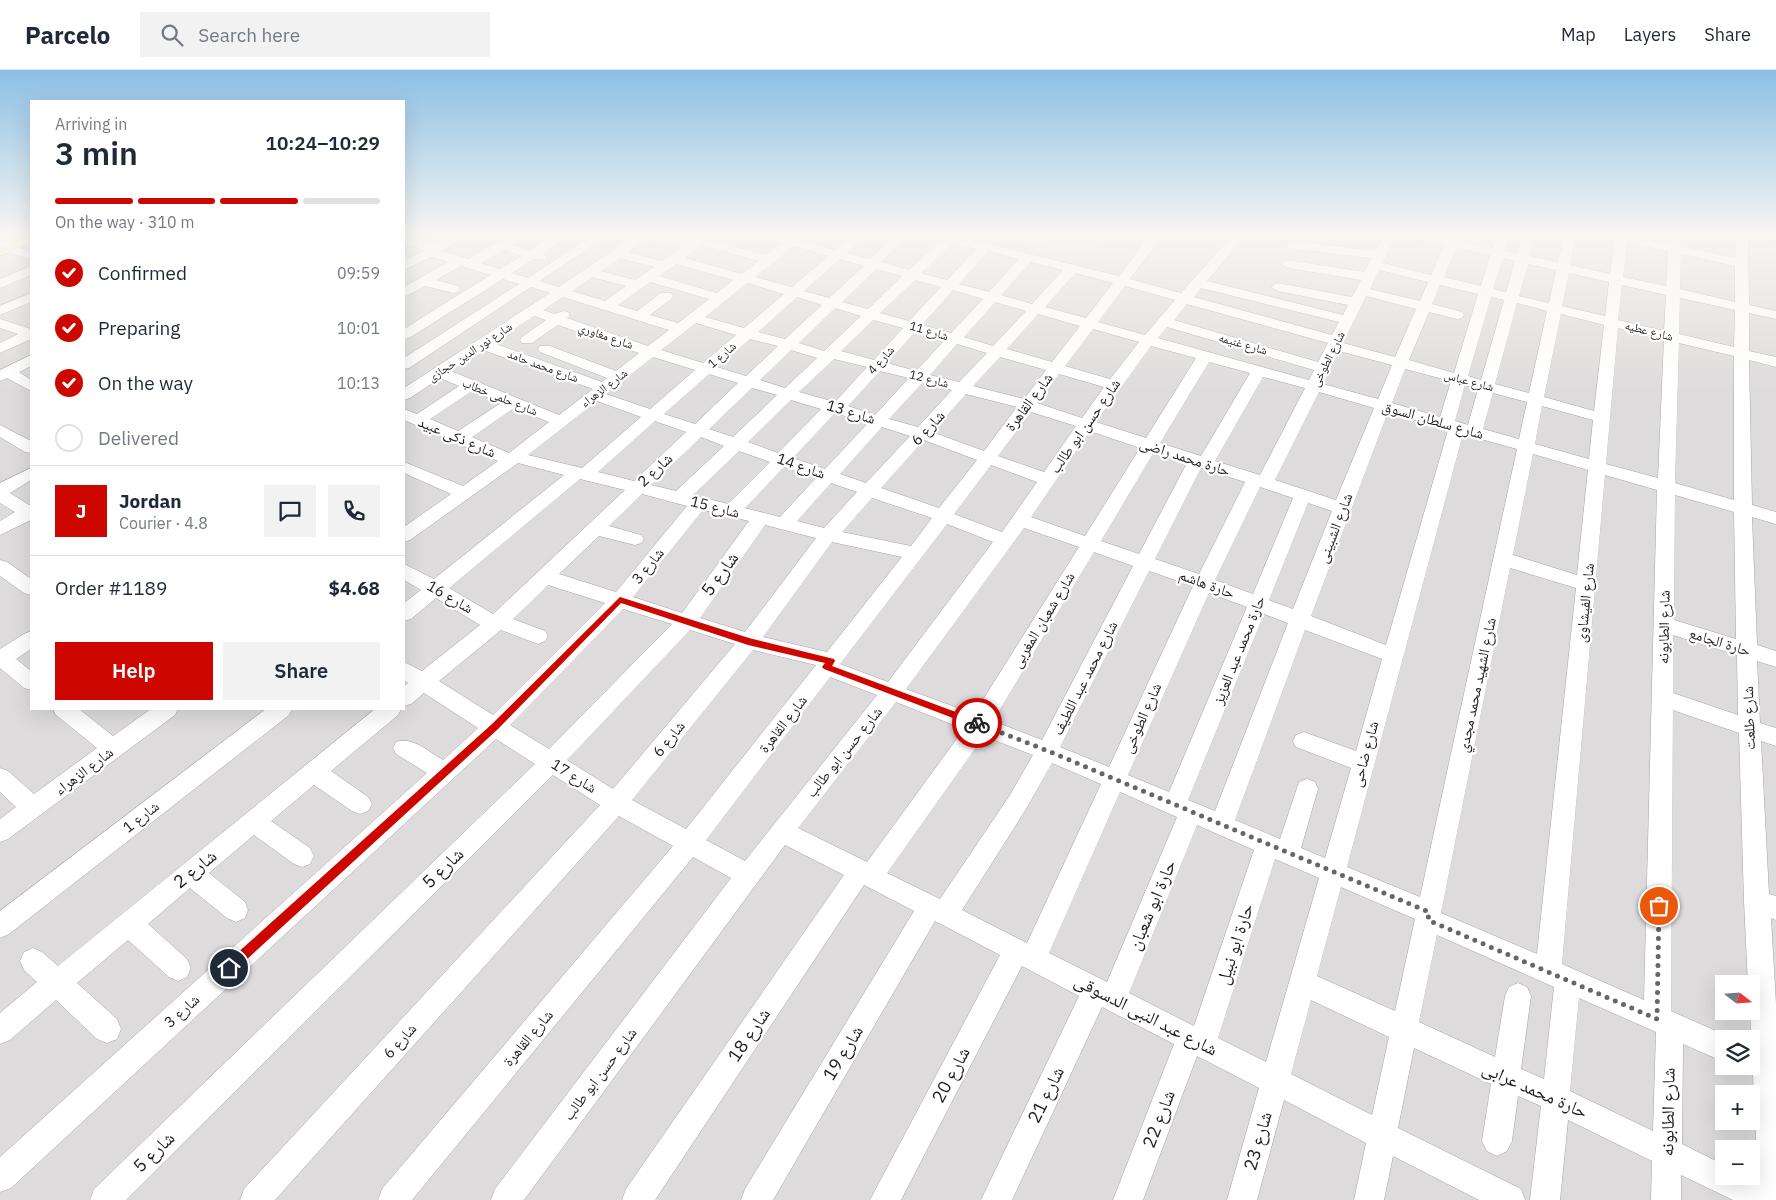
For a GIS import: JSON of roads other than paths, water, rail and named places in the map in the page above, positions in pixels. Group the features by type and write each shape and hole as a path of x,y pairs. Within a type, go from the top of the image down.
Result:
{"street":[{"path":"448,288 453,289"},
{"path":"405,334 479,288"},
{"path":"411,353 523,288"},
{"path":"547,288 681,329"},
{"name":"شارع نور الدين حجازى","path":"405,394 567,288"},
{"path":"607,306 633,288"},
{"path":"685,288 720,298"},
{"name":"شارع الزهراء","path":"406,531 513,459 733,288"},
{"name":"شارع 11","path":"779,288 1113,385"},
{"name":"شارع 1","path":"405,613 653,415 799,288"},
{"name":"شارع 2","path":"405,697 496,622 546,577 637,487 847,288"},
{"name":"شارع 3","path":"0,1177 495,726 620,600 690,500 736,444 898,288"},
{"name":"شارع 4","path":"732,511 781,459 877,365 947,288"},
{"name":"شارع سلطان السوق","path":"960,288 1259,370 1776,518"},
{"path":"784,524 1001,288"},
{"name":"شارع 6","path":"255,1200 616,803 748,642 828,535 1055,288"},
{"name":"شارع القاهرة","path":"393,1200 689,844 915,553 1117,288"},
{"name":"شارع عباس","path":"1146,288 1269,322 1400,363 1603,418"},
{"name":"شارع حسن ابو طالب","path":"506,1200 781,831 892,692 1020,520 1113,385 1192,288"},
{"path":"1216,288 1347,320"},
{"path":"1271,301 1278,288"},
{"path":"1284,288 1426,307 1457,315"},
{"name":"شارع الطوخى","path":"1025,954 1115,779 1204,583 1314,386 1364,288"},
{"name":"شارع الشبينى","path":"1221,825 1342,508 1400,363 1434,288"},
{"name":"شارع عطيه","path":"1469,288 1776,362"},
{"name":"شارع ضاحى","path":"1275,1081 1392,655 1459,427 1460,379 1487,288"},
{"path":"1459,427 1486,386 1514,288"},
{"name":"شارع الشهيد محمد مجدي","path":"1369,1200 1559,288"},
{"name":"شارع الفيشاوى","path":"1545,1200 1556,1099 1558,976 1586,585 1615,288"},
{"path":"1655,288 1776,315"},
{"name":"شارع الطابونه","path":"1666,1200 1663,698 1666,487 1674,288"},
{"name":"شارع طلعت","path":"1742,288 1746,650 1749,728 1766,905 1764,1066 1774,1200"},
{"path":"639,316 666,296"},
{"path":"0,311 30,298"},
{"path":"527,340 586,300"},
{"name":"شارع مغاوري","path":"532,311 651,352"},
{"path":"405,318 421,324"},
{"name":"شارع 12","path":"694,318 787,345 877,365 1027,405"},
{"name":"شارع غنيمه","path":"1163,321 1323,368"},
{"path":"1242,366 1269,322"},
{"path":"0,323 30,334"},
{"path":"0,349 30,334"},
{"name":"شارع محمد حامد","path":"482,344 600,391"},
{"path":"545,349 618,377"},
{"name":"شارع 13","path":"651,352 879,420 988,457 1048,480"},
{"name":"شارع شعبان المغربى","path":"866,874 980,724 1205,356"},
{"path":"4,374 30,361"},
{"name":"شارع محمد عبد اللطيف","path":"937,910 994,840 1048,751 1145,562 1201,462 1259,370"},
{"name":"شارع حلمى خطاب","path":"439,372 560,421"},
{"path":"4,374 30,386"},
{"path":"411,417 471,385"},
{"name":"شارع 14","path":"600,391 653,415 870,490 1005,540"},
{"path":"459,438 512,402"},
{"name":"حارة محمد راضى","path":"1027,405 1342,508"},
{"name":"شارع ذكى عبيد","path":"411,417 513,459"},
{"path":"0,430 30,447"},
{"name":"شارع 15","path":"513,459 581,473 828,535 915,553"},
{"path":"405,467 463,493"},
{"path":"0,491 30,475"},
{"name":"حارة محمد عبد العزيز","path":"1183,808 1258,602 1303,495"},
{"path":"0,496 30,512"},
{"path":"0,529 30,512"},
{"name":"شارع 5","path":"105,1200 551,762 687,621 760,518"},
{"name":"حارة هاشم","path":"1020,520 1258,602 1392,655"},
{"path":"595,529 635,538"},
{"path":"1503,559 1586,585"},
{"path":"0,567 30,587"},
{"name":"شارع 16","path":"405,572 496,622 538,636"},
{"path":"546,577 748,642 829,664 892,692 1048,751 1333,872 1558,976 1715,1044"},
{"name":"حارة الجامع","path":"1664,625 1776,659"},
{"path":"30,640 1,658 30,681"},
{"name":"شارع 17","path":"405,671 616,803 748,875"},
{"path":"1663,698 1776,736"},
{"path":"65,710 113,749"},
{"name":"شارع الزهراء","path":"0,832 166,710"},
{"name":"شارع 1","path":"0,926 280,710"},
{"name":"شارع 2","path":"0,1030 389,710"},
{"path":"1304,742 1363,763"},
{"path":"404,748 444,772"},
{"path":"314,772 360,804"},
{"path":"0,778 33,808"},
{"name":"حارة ابو نبيل","path":"1196,1041 1278,849 1307,789"},
{"name":"حارة ابو شعبان","path":"1105,995 1183,808"},
{"path":"253,822 302,856"},
{"name":"شارع عبد النبى الدسوقى","path":"781,831 1510,1200"},
{"path":"190,873 236,910"},
{"name":"شارع 18","path":"637,1200 866,874"},
{"name":"شارع 19","path":"756,1200 937,910"},
{"path":"129,924 178,968"},
{"name":"شارع 20","path":"885,1200 1025,954"},
{"path":"34,961 107,1029"},
{"name":"حارة محمد عرابى","path":"1303,983 1556,1099 1765,1200"},
{"name":"شارع 21","path":"996,1200 1105,995"},
{"path":"1497,1141 1518,996"},
{"name":"شارع 22","path":"1128,1200 1196,1041"},
{"name":"شارع 23","path":"1242,1200 1275,1081"}]}
